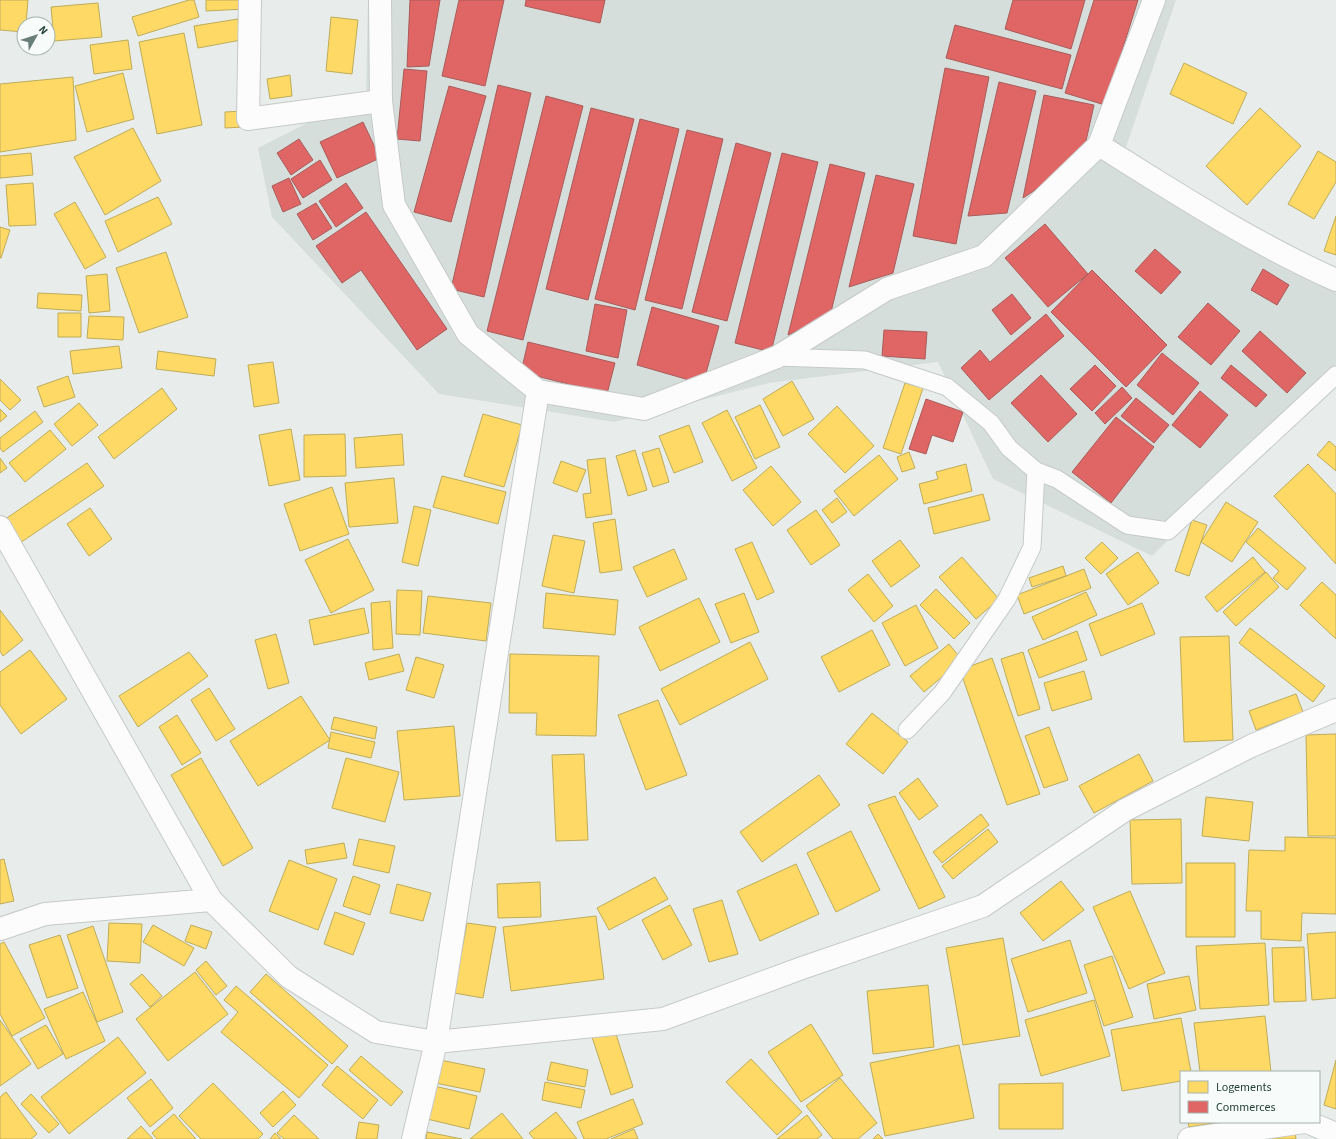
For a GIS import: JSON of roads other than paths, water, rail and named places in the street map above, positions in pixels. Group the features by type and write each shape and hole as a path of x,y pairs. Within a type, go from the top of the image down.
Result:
{"street":[{"path":"250,0 248,119 381,101"},
{"path":"380,0 381,101 394,206 468,334 538,391 644,409 777,357 888,289 984,256 1099,146 1154,0"},
{"path":"1099,146 1216,217 1309,268 1336,280"},
{"path":"413,1139 436,1042 538,391"},
{"path":"0,527 211,900 289,977 369,1028 376,1032 436,1042 663,1019 802,968 983,906 1125,810 1251,746 1336,710"},
{"path":"0,928 45,914 211,900"},
{"path":"1189,1139 1297,1123"},
{"path":"1309,1123 1336,1134"}],"lane":[{"path":"777,357 866,360 947,387 991,424 1009,448 1036,471 1057,479 1127,525 1168,531 1336,375"},
{"path":"907,730 942,693 1007,599 1032,547 1036,471"}]}
